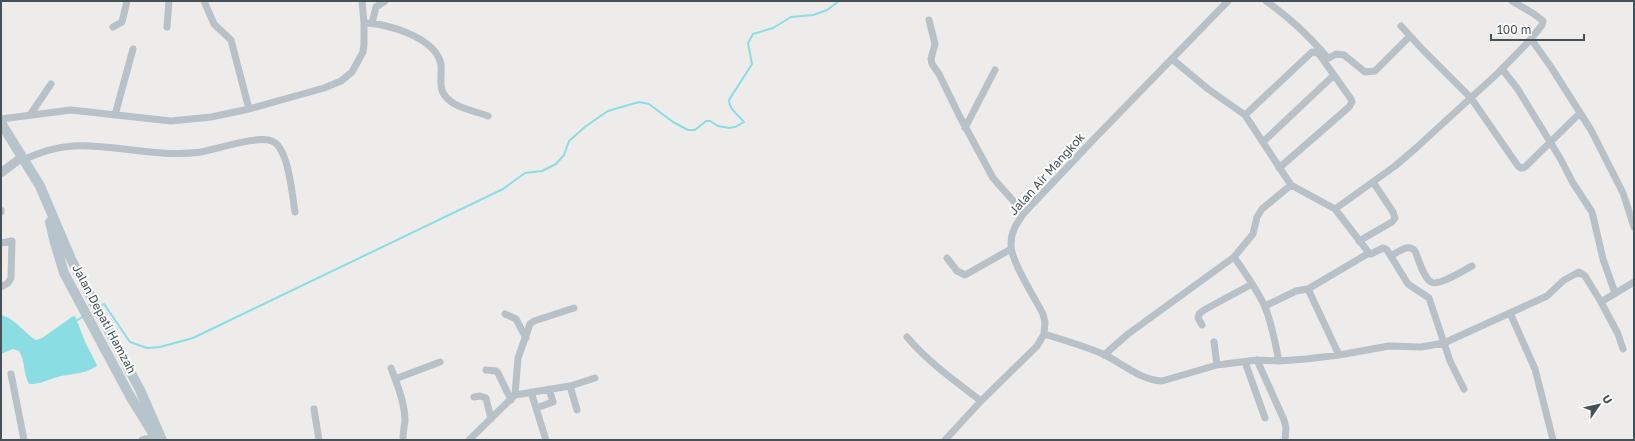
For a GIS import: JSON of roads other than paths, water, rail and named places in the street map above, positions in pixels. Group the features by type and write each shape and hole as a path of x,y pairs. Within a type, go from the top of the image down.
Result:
{"main road":[{"name":"Jalan Depati Hamzah","path":"2,125 40,186 71,259 102,316 160,438"},
{"name":"Jalan Depati Hamzah","path":"46,202 64,273 130,396 160,438"}],"street":[{"path":"113,27 122,22 127,1"},
{"path":"167,27 169,1"},
{"path":"204,1 214,24 231,40 249,109"},
{"path":"2,125 30,115 71,110 171,121 211,117 249,109 324,88 340,81 352,72 363,52 364,23 362,1"},
{"path":"372,23 376,7 385,1"},
{"name":"Jalan Air Mangkok","path":"1011,249 1012,236 1015,226 1024,213 1228,1"},
{"path":"1266,1 1286,14 1305,32 1327,57 1329,58 1340,54 1344,55 1365,72 1375,71 1410,36"},
{"path":"1335,209 1373,182 1416,148 1502,69 1542,25 1542,21 1534,14 1512,1"},
{"path":"929,20 935,44 931,62 939,74 965,128 993,178 1024,213"},
{"path":"364,23 372,23 418,37 434,50 441,64 442,92 445,97 449,101 459,106 488,116"},
{"path":"1401,26 1471,98 1518,166 1521,168 1525,167 1551,143 1580,113"},
{"path":"1530,39 1548,62 1580,113 1623,193 1634,227"},
{"path":"115,115 133,49"},
{"path":"1245,115 1312,52 1319,54 1351,99 1351,104 1279,168"},
{"path":"1172,59 1208,89 1245,115 1291,185 1335,209 1369,253"},
{"path":"1502,69 1517,88 1551,143 1573,183 1592,212 1604,259 1615,293"},
{"path":"965,128 996,70"},
{"path":"1263,142 1334,75"},
{"path":"30,115 51,84"},
{"path":"1,173 23,158 46,151 71,146 92,146 178,154 201,152 257,140 272,141 280,147 285,157 295,212"},
{"path":"1359,241 1392,222 1395,218 1393,212 1373,182"},
{"path":"1104,355 1128,334 1234,257 1253,234 1257,217 1262,208 1291,185"},
{"path":"1,243 12,241 11,278 8,283 1,287"},
{"path":"1265,306 1296,292 1308,289 1369,253 1371,254 1383,248 1387,250 1408,284 1429,298 1450,361 1464,389"},
{"path":"1391,256 1404,248 1412,248 1415,251 1426,277 1434,284 1472,266"},
{"path":"945,440 981,401 1037,346 1044,334 1045,322 1043,314 1016,262 1011,249 965,275 957,271 947,258"},
{"path":"1234,257 1265,306 1279,361"},
{"path":"1044,334 1071,342 1104,355 1141,375 1156,381 1168,380 1217,365 1257,360 1279,361 1339,355 1389,346 1421,347 1444,343 1547,296 1564,280 1579,272 1585,276 1601,302 1618,334 1623,349"},
{"path":"1601,302 1634,282"},
{"path":"1202,324 1198,318 1199,314 1204,310 1252,284"},
{"path":"1308,289 1339,355"},
{"path":"513,398 518,358 529,327 534,321 574,308"},
{"path":"1510,313 1535,369 1553,440"},
{"path":"504,314 516,320 526,338"},
{"path":"907,337 918,350 941,370 981,401"},
{"path":"1214,342 1217,365"},
{"path":"1257,360 1284,420 1286,428 1285,440"},
{"path":"395,379 440,362"},
{"path":"1245,362 1265,418"},
{"path":"391,368 404,414 403,440"},
{"path":"486,370 496,371 498,373 513,398"},
{"path":"11,374 24,440"},
{"path":"469,440 513,398 531,392 570,386 595,378"},
{"path":"570,386 577,410"},
{"path":"536,408 553,402 549,389"},
{"path":"531,392 546,440"},
{"path":"474,397 480,396 486,398 492,419"},
{"path":"314,409 319,440"},
{"path":"142,440 160,438"}],"water":[{"path":"1,315 11,319 36,340 42,338 75,316 86,344 97,366 80,373 29,384 23,360 19,351 13,349 1,354"}],"waterway":[{"path":"100,306 104,304 130,342 147,348 160,347 193,338 503,189 525,173 542,171 556,164 564,155 569,141 586,126 608,111 639,102 649,104 673,122 688,130 695,130 706,121 710,121 718,126 729,128 735,127 744,122 732,110 729,100 752,64 748,43 753,34 773,28 791,17 813,15 827,10 839,1"},
{"path":"76,321 84,316"}]}
